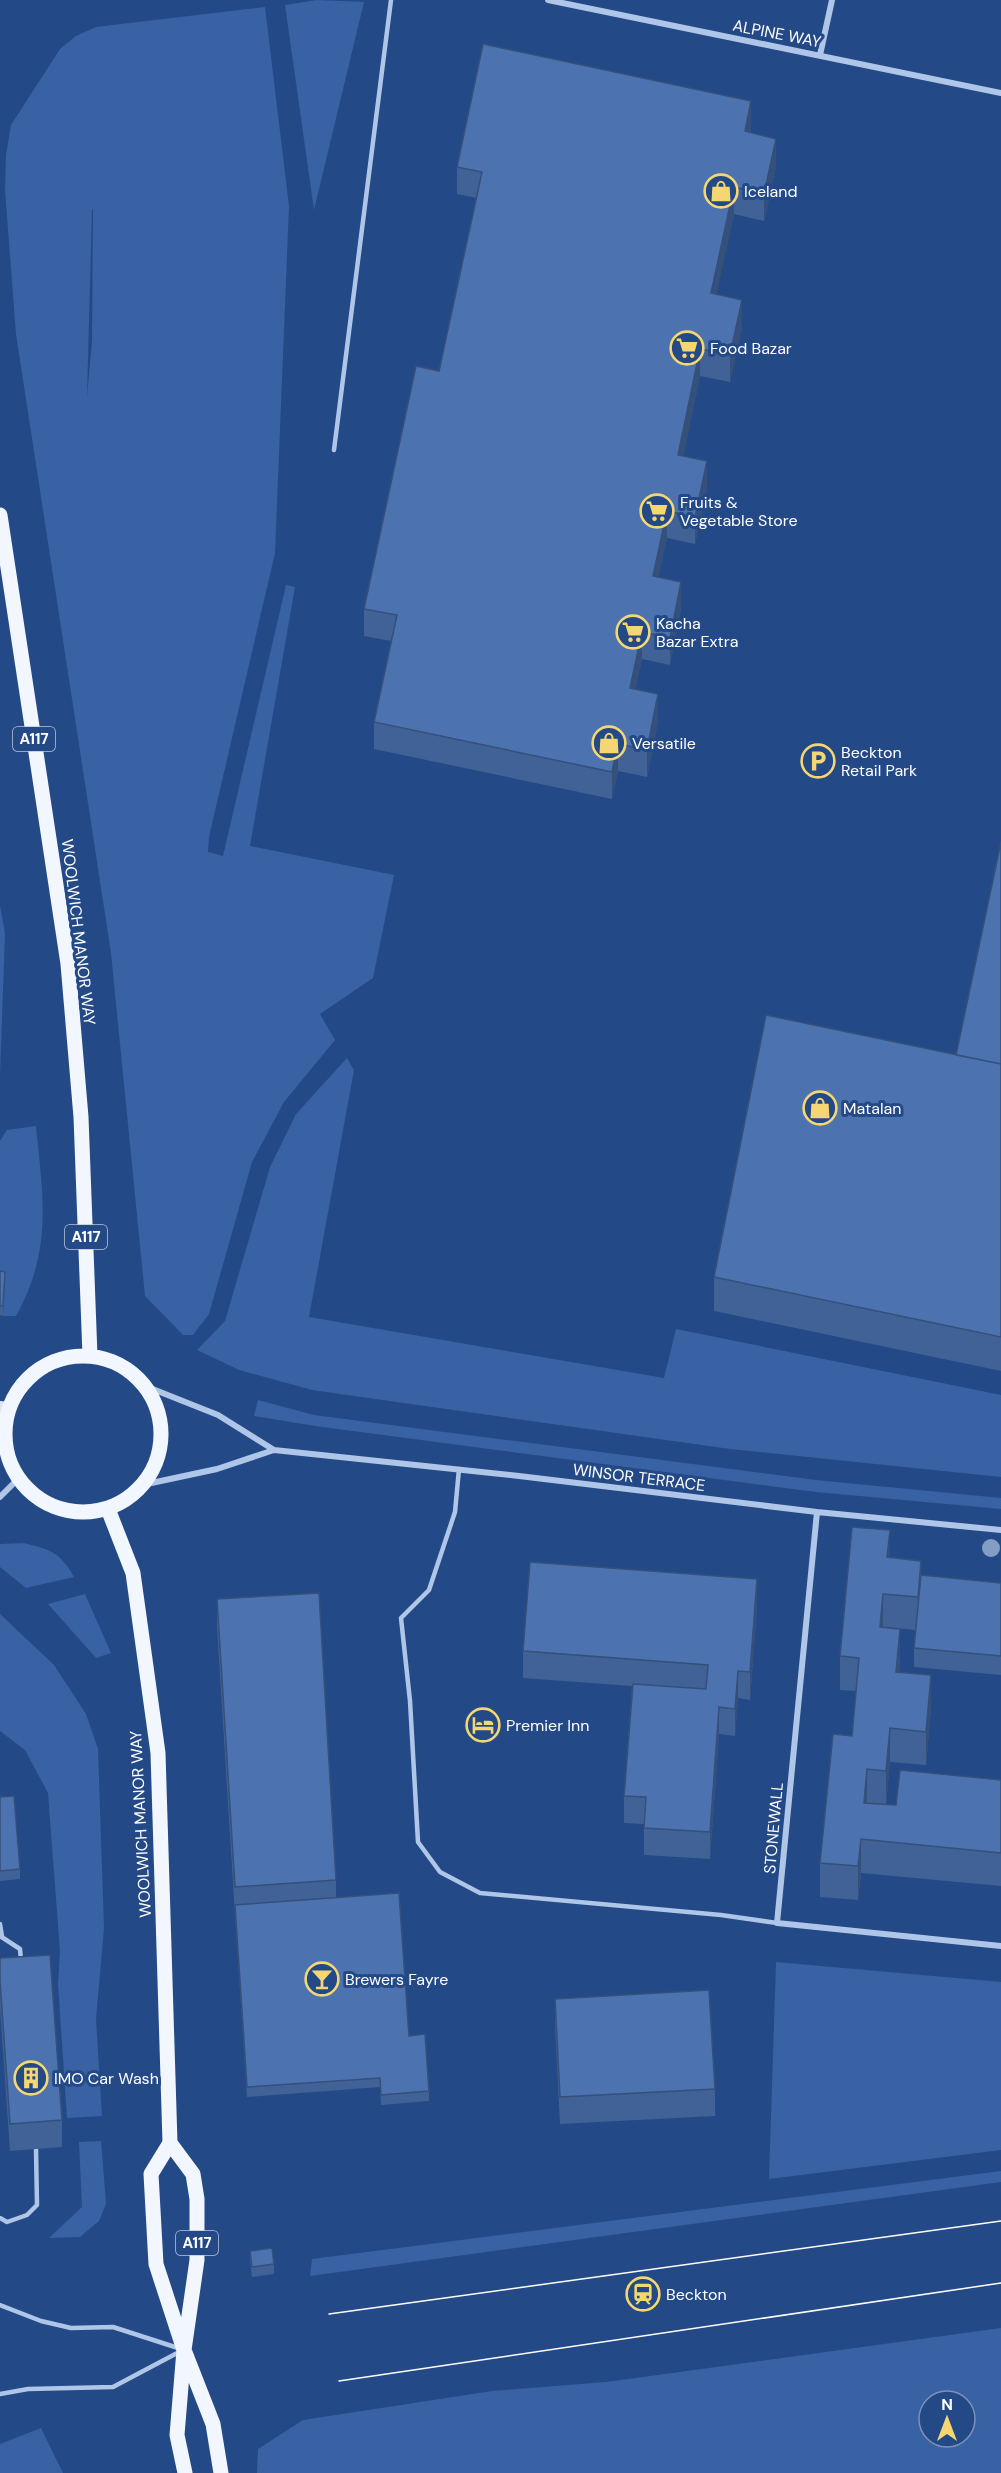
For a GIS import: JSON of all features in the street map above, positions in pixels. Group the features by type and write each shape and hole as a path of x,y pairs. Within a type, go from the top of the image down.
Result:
{"main road":[{"name":"WOOLWICH MANOR WAY","path":"0,515 68,964 81,1117 90,1356"},
{"path":"90,1356 111,1361 130,1371 145,1386 156,1404 161,1425 161,1446 151,1473 133,1495 108,1509 74,1513 42,1502 18,1479 7,1457 4,1440 4,1407 21,1385 40,1367 64,1358 90,1356"},
{"name":"WOOLWICH MANOR WAY","path":"108,1509 133,1573 158,1753 170,2143"},
{"name":"A117","path":"185,2473 177,2435 184,2350 197,2260 197,2199 193,2174 170,2143 151,2174 156,2264 184,2350 213,2424 221,2473"}],"street":[{"name":"ALPINE WAY","path":"548,0 1001,93"},
{"path":"820,55 832,0"},
{"name":"WINSOR TERRACE","path":"145,1386 218,1415 274,1450"},
{"name":"WINSOR TERRACE","path":"142,1485 218,1469 274,1450 459,1469 817,1512 1001,1530"},
{"path":"0,1497 18,1479"},
{"name":"STONEWALL","path":"777,1923 817,1512"},
{"path":"777,1923 1001,1946"}],"lane":[{"path":"334,450 391,0"},
{"path":"459,1469 455,1512 429,1590 401,1618 410,1701 418,1842 440,1872 480,1893 777,1923"},
{"path":"0,1924 1,1936 20,1949 23,1972"},
{"path":"0,2218 7,2222 27,2215 37,2205 36,2149"},
{"path":"0,2305 41,2321 71,2328 113,2327 184,2350"},
{"path":"0,2394 49,2388 113,2387 184,2350"}],"shaded area":[{"path":"317,0 364,2 314,210 285,5"},
{"path":"265,7 289,206 275,553 209,837 208,852 223,856 286,585 295,587 250,846 394,875 373,978 320,1014 335,1040 284,1102 252,1162 209,1314 193,1335 183,1335 145,1296 111,953 16,334 5,190 6,155 11,125 60,49 76,36 96,27","holes":["93,209 92,341 87,397"]},
{"path":"0,906 5,933 0,1075"},
{"path":"347,1058 354,1070 309,1317 664,1378 676,1329 1001,1395 1001,1477 730,1449 312,1390 239,1370 197,1350 225,1321 270,1167 296,1114"},
{"path":"36,1126 43,1200 40,1245 36,1268 28,1292 16,1316 3,1316 5,1282 0,1281 0,1141 7,1130"},
{"path":"258,1400 314,1415 816,1480 1001,1498 1001,1509 816,1492 315,1426 254,1416"},
{"path":"23,1543 40,1547 59,1557 74,1577 26,1588 0,1567 0,1544"},
{"path":"85,1594 111,1653 96,1658 48,1604"},
{"path":"0,1614 54,1665 86,1714 98,1749 104,1928 96,2019 102,2116 67,2118 58,1984 60,1952 48,1793 25,1750 0,1731"},
{"path":"776,1962 1001,1982 1001,2150 769,2179"},
{"path":"101,2141 106,2204 99,2221 80,2237 49,2238 82,2207 79,2142"},
{"path":"1001,2171 1001,2182 310,2276 312,2259"},
{"path":"1001,2328 1001,2473 257,2473 258,2449 303,2420 492,2391 606,2382"},
{"path":"41,2428 63,2473 0,2473 0,2444"}],"building":[{"path":"483,44 751,101 745,131 776,139 764,194 734,187 711,293 742,300 730,355 700,349 678,455 707,461 695,517 667,511 653,576 681,582 670,638 642,632 630,688 658,694 647,750 618,744 612,772 374,722 397,615 364,609 416,366 439,371 482,172 457,167"},
{"path":"1001,842 1001,1064 956,1055"},
{"path":"766,1015 1001,1064 1001,1337 714,1277"},
{"path":"0,1271 5,1272 3,1306 0,1306"},
{"path":"852,1527 890,1530 887,1557 921,1561 918,1597 883,1594 880,1627 900,1629 896,1672 931,1675 926,1732 890,1728 886,1771 867,1769 864,1803 896,1805 900,1770 1001,1780 1001,1853 861,1839 858,1866 820,1863 833,1734 852,1736 859,1658 840,1656"},
{"path":"530,1562 757,1579 750,1672 738,1671 735,1709 719,1707 710,1832 644,1828 646,1797 624,1796 633,1684 706,1689 708,1665 523,1651"},
{"path":"921,1575 1001,1583 1001,1656 914,1648"},
{"path":"319,1593 336,1880 235,1887 217,1599"},
{"path":"14,1796 20,1869 0,1871 0,1797"},
{"name":"Brewers Fayre","path":"399,1893 409,2036 425,2034 429,2091 381,2095 380,2078 247,2087 235,1905"},
{"name":"IMO Car Wash","path":"50,1955 62,2120 10,2124 0,1958"},
{"path":"709,1990 715,2089 560,2097 555,1999"},
{"path":"272,2248 274,2264 252,2267 250,2251"}],"tram line":[{"path":"329,2314 1001,2221"},
{"path":"339,2381 1001,2283"}],"place":[{"name":"Iceland","path":"721,191"},
{"name":"Food Bazar","path":"687,348"},
{"name":"Fruits & Vegetable Store","path":"657,511"},
{"name":"Kacha Bazar Extra","path":"633,632"},
{"name":"Versatile","path":"609,743"},
{"name":"Beckton Retail Park","path":"818,761"},
{"name":"Matalan","path":"820,1108"},
{"name":"Premier Inn","path":"483,1725"},
{"name":"Brewers Fayre","path":"322,1979"},
{"name":"IMO Car Wash","path":"31,2078"},
{"name":"Beckton","path":"643,2294"}]}
